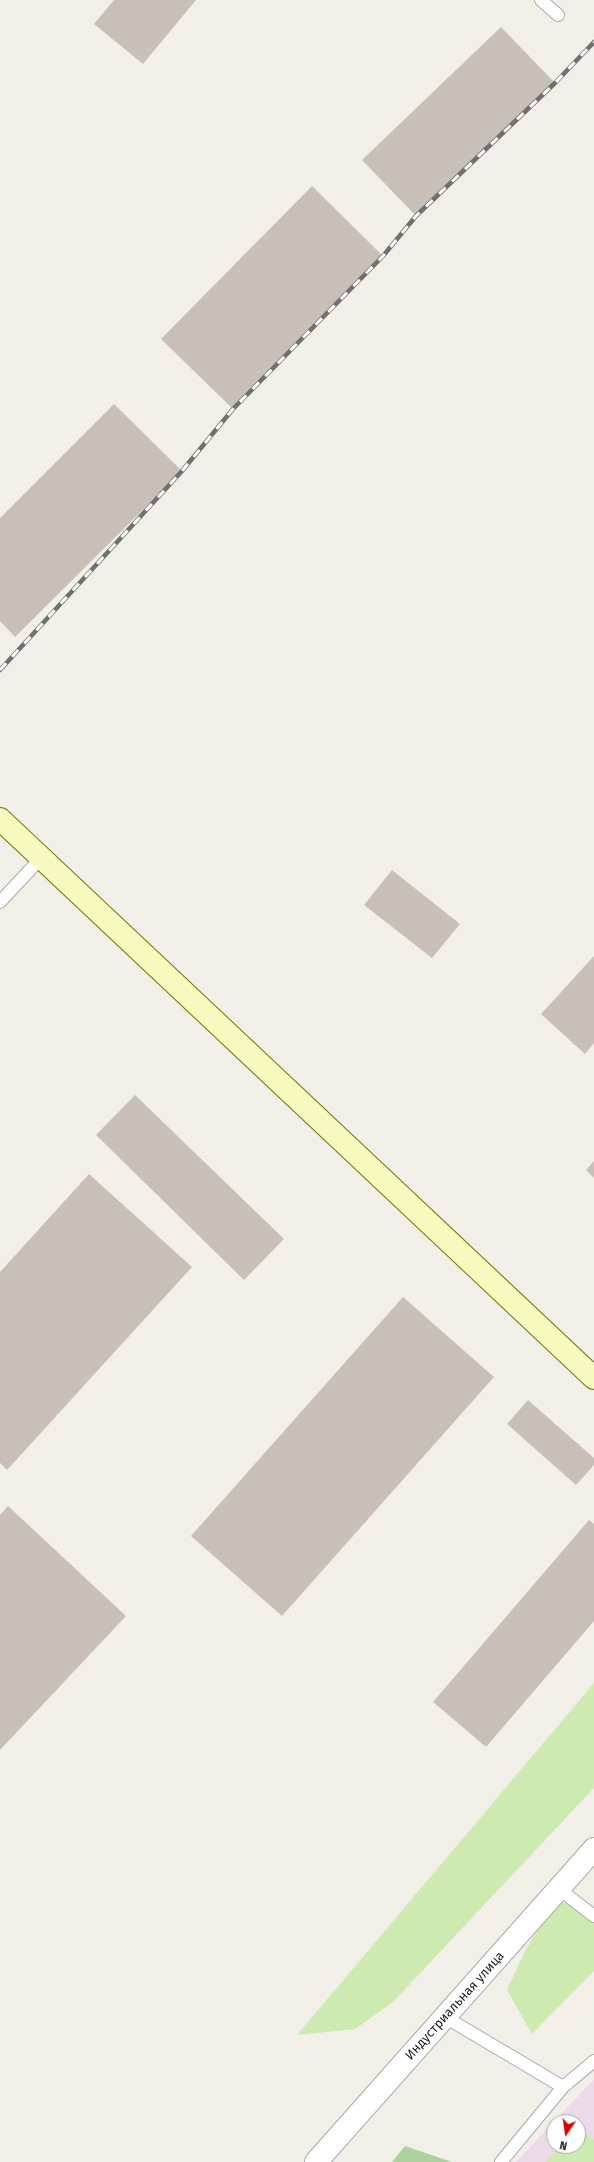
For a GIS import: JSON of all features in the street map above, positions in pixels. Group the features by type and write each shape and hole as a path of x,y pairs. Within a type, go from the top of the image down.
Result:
{"main road":[{"path":"0,819 594,1378"}],"street":[{"name":"Индустриальная улица","path":"316,2162 594,1849"}],"lane":[{"path":"540,0 558,15"},
{"path":"0,902 41,858"},
{"path":"559,1889 594,1916"},
{"path":"445,2018 564,2087"},
{"path":"501,2162 564,2087 594,2062"}],"shaded area":[{"path":"594,2079 594,2162 516,2162 546,2130 546,2154 586,2154 586,2114 561,2114"}],"green space":[{"path":"594,1683 594,1788 392,2003 355,2029 297,2035"},
{"path":"562,1902 591,1911 594,1914 594,1971 532,2034 507,1990 530,1943 544,1921"},
{"path":"586,2133 594,2140 594,2162 546,2162 554,2154 586,2154"},
{"path":"405,2146 452,2162 392,2162"}],"building":[{"path":"114,0 196,0 143,64 94,24"},
{"path":"501,27 555,83 416,216 362,160"},
{"path":"312,186 383,256 233,409 161,339"},
{"path":"114,404 182,471 15,637 0,621 0,518"},
{"path":"392,870 460,924 432,958 364,905"},
{"path":"594,956 594,1043 585,1054 541,1014"},
{"path":"135,1095 284,1239 244,1280 96,1135"},
{"path":"594,1161 594,1178 586,1170"},
{"path":"89,1174 192,1267 7,1470 0,1463 0,1272"},
{"path":"403,1297 494,1377 282,1616 191,1536"},
{"path":"528,1400 594,1458 594,1465 576,1485 507,1424"},
{"path":"8,1506 126,1616 0,1750 0,1515"},
{"path":"589,1520 594,1524 594,1621 486,1747 433,1702"}],"railway":[{"path":"0,670 182,471 233,409 383,256 416,216 555,83 594,42"}]}
